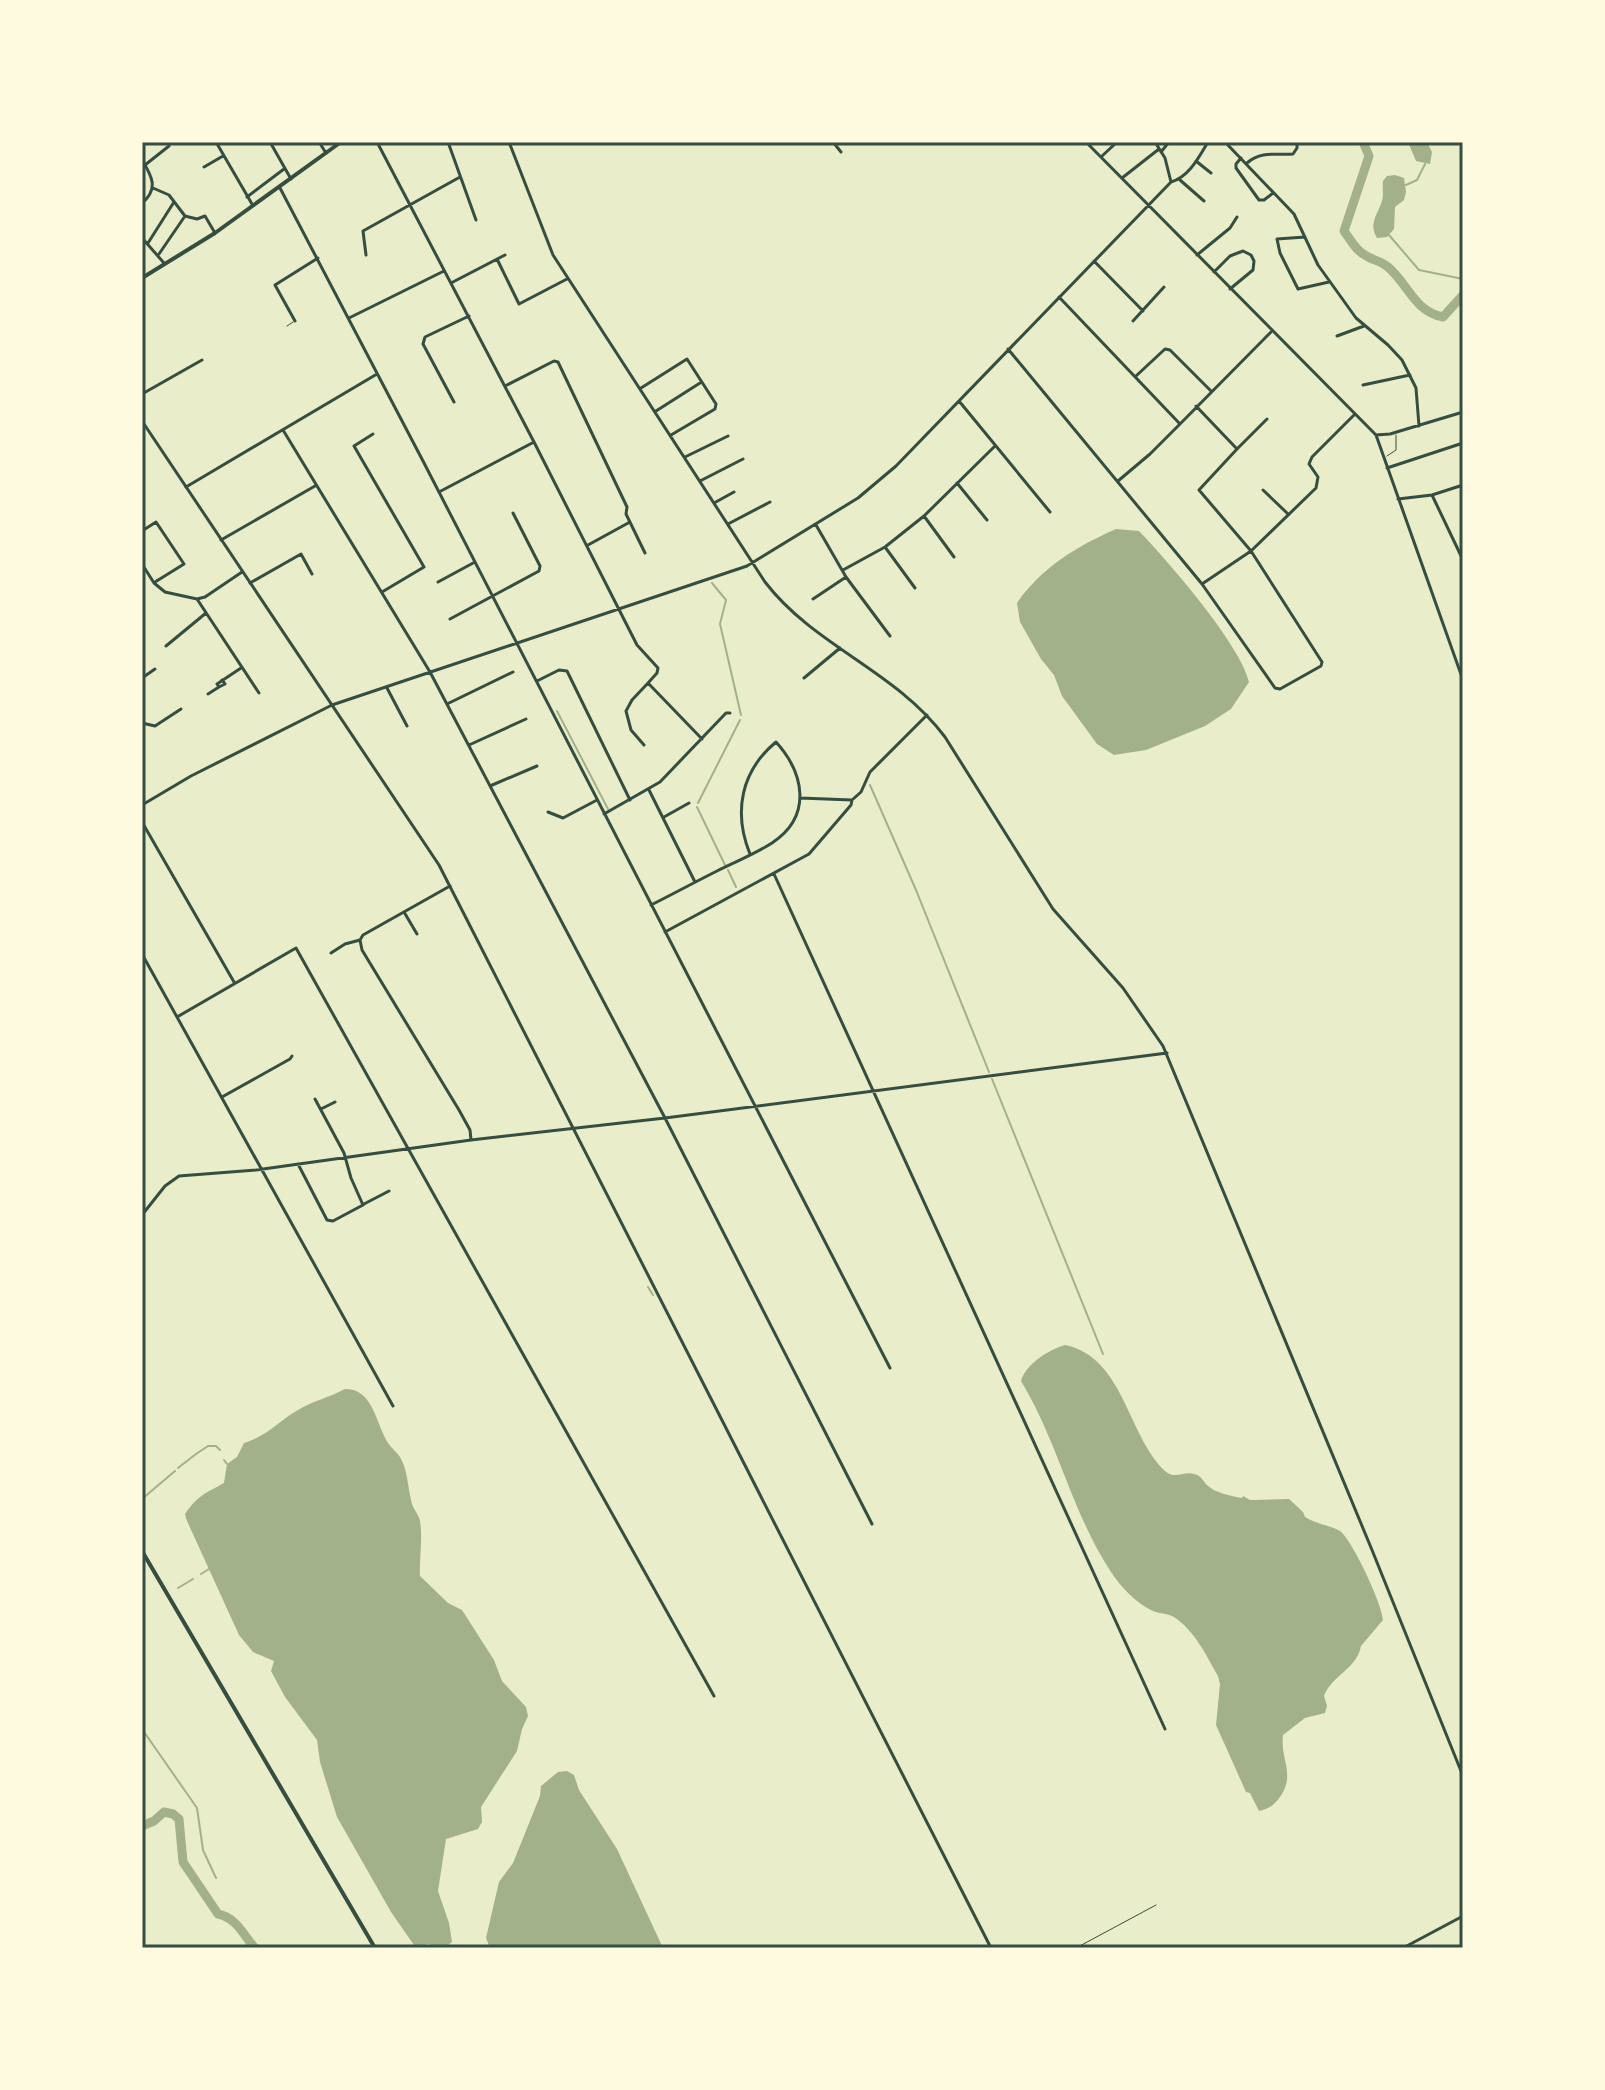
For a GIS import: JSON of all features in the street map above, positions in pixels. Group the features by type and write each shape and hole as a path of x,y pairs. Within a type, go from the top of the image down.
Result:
{"main road":[{"path":"142,278 215,233 341,142"},
{"path":"142,1551 375,1948"}],"street":[{"path":"216,142 253,206"},
{"path":"270,142 291,179"},
{"path":"319,142 326,153"},
{"path":"377,142 640,651 658,668 626,711 631,730 644,745"},
{"path":"448,142 476,220"},
{"path":"509,142 553,255 765,582 803,622 882,675 927,714 945,737 1053,909 1123,988 1167,1053 1463,1776"},
{"path":"1086,142 1376,435 1463,680"},
{"path":"1101,157 1117,142"},
{"path":"1155,142 1171,182"},
{"path":"1122,179 1169,142"},
{"path":"142,805 191,776 332,705 753,564 816,525 873,487 1171,182 1180,180 1208,142"},
{"path":"1225,142 1296,218 1329,282 1364,326 1388,345 1410,375 1416,388 1419,426"},
{"path":"1247,163 1255,156 1264,154 1293,154 1297,142"},
{"path":"836,143 841,152"},
{"path":"142,203 153,188 153,180 144,162 169,146"},
{"path":"204,167 223,156"},
{"path":"1241,158 1236,168 1259,200 1273,193"},
{"path":"1196,161 1211,173"},
{"path":"247,197 284,169"},
{"path":"366,255 363,231 460,177"},
{"path":"1180,180 1204,201"},
{"path":"279,187 890,1368"},
{"path":"153,188 169,195 185,216 197,219 205,216 215,233"},
{"path":"148,243 174,202"},
{"path":"159,254 185,216"},
{"path":"1197,255 1230,228 1237,217"},
{"path":"1305,237 1277,239 1280,253 1298,289 1329,282"},
{"path":"143,239 165,264"},
{"path":"1214,272 1239,251 1247,251 1251,255 1253,270 1230,289"},
{"path":"451,283 505,255"},
{"path":"297,320 275,285 318,258"},
{"path":"497,259 519,304 567,279"},
{"path":"1094,261 1143,311"},
{"path":"349,318 444,271"},
{"path":"1133,321 1164,287"},
{"path":"1059,297 1180,424"},
{"path":"454,402 423,344 425,337 469,316"},
{"path":"1337,336 1364,326"},
{"path":"1117,482 1150,454 1272,331"},
{"path":"1008,349 1202,584 1275,688 1280,689 1321,666 1322,662 1251,551 1199,490 1267,419"},
{"path":"1136,376 1165,349 1170,350 1211,391"},
{"path":"641,388 687,359 716,404 715,409 671,435"},
{"path":"142,394 202,360"},
{"path":"504,386 554,361 558,362 593,430 645,553"},
{"path":"186,487 377,374"},
{"path":"1363,385 1410,375"},
{"path":"656,411 701,382"},
{"path":"959,401 1050,512"},
{"path":"1196,406 1237,449"},
{"path":"1376,435 1463,413"},
{"path":"1202,584 1251,551 1316,488 1318,477 1309,464 1312,457 1354,415"},
{"path":"142,421 408,817 450,886 991,1948"},
{"path":"283,430 430,672 665,1118 872,1524"},
{"path":"373,434 352,447 424,567 382,592"},
{"path":"685,457 728,436"},
{"path":"439,492 534,442"},
{"path":"1386,468 1463,443"},
{"path":"843,570 885,547 924,516 995,446"},
{"path":"700,481 743,459"},
{"path":"957,483 987,520"},
{"path":"221,540 316,485"},
{"path":"1398,499 1432,495 1463,485"},
{"path":"1263,490 1287,513"},
{"path":"714,503 734,492"},
{"path":"1432,495 1463,560"},
{"path":"728,524 770,502"},
{"path":"450,619 539,571 540,566 513,513"},
{"path":"924,516 954,557"},
{"path":"142,531 156,522 184,564 154,583"},
{"path":"587,545 630,522"},
{"path":"816,525 846,577 890,636"},
{"path":"885,547 915,588"},
{"path":"297,548 312,574"},
{"path":"249,583 301,554"},
{"path":"438,582 475,562"},
{"path":"142,564 154,583 165,592 197,599 205,597 242,572"},
{"path":"813,599 846,577"},
{"path":"197,599 259,693"},
{"path":"166,646 206,613"},
{"path":"804,678 840,648"},
{"path":"208,694 225,684 222,680 243,667"},
{"path":"142,678 155,669"},
{"path":"537,681 559,670 567,671 630,800"},
{"path":"447,704 513,672"},
{"path":"648,683 702,739"},
{"path":"387,688 407,726"},
{"path":"142,723 155,726 181,709"},
{"path":"604,814 649,790 671,773 726,713 730,713"},
{"path":"665,932 809,854 861,792 870,772 927,714"},
{"path":"469,745 526,719"},
{"path":"651,905 772,843 789,827 800,798 798,774 776,742 758,759 743,794 741,826 750,854"},
{"path":"490,786 537,766"},
{"path":"649,790 695,882"},
{"path":"800,798 852,800"},
{"path":"548,812 563,818 597,800"},
{"path":"664,817 689,803"},
{"path":"142,822 234,983"},
{"path":"774,874 1165,1729"},
{"path":"450,886 363,935 360,940 362,950 459,1110 470,1130 471,1140"},
{"path":"404,912 417,934"},
{"path":"331,953 345,944 360,940"},
{"path":"177,1017 296,948 714,1696"},
{"path":"142,954 393,1406"},
{"path":"142,1215 165,1186 179,1176 262,1169 1167,1053"},
{"path":"222,1097 292,1056"},
{"path":"315,1099 345,1157 363,1205"},
{"path":"321,1109 335,1102"},
{"path":"298,1164 327,1220 333,1221 389,1191"},
{"path":"1403,1948 1463,1916"}],"lane":[{"path":"287,326 297,320"},
{"path":"1382,458 1396,450 1395,432"},
{"path":"1076,1948 1156,1905"}],"shaded area":[{"path":"1408,142 1427,142 1432,152 1430,164 1416,161"},
{"path":"1387,176 1404,178 1404,200 1395,207 1394,229 1387,237 1377,238 1374,223 1383,199 1383,181"},
{"path":"1116,529 1139,531 1167,562 1218,626 1243,666 1249,682 1231,709 1205,726 1146,750 1114,755 1097,744 1062,696 1054,675 1020,622 1017,603 1037,579 1061,559"},
{"path":"1065,1345 1085,1352 1113,1381 1152,1456 1165,1471 1172,1475 1197,1475 1223,1494 1250,1500 1289,1499 1305,1517 1340,1531 1352,1546 1372,1587 1383,1620 1361,1646 1355,1661 1328,1689 1324,1696 1327,1706 1325,1713 1305,1718 1283,1735 1287,1781 1280,1797 1266,1809 1259,1811 1250,1793 1246,1792 1216,1725 1220,1684 1209,1660 1194,1636 1181,1623 1174,1617 1139,1603 1111,1572 1086,1526 1045,1428 1021,1381 1038,1358"},
{"path":"345,1389 362,1394 368,1401 388,1443 403,1462 412,1504 420,1521 420,1576 448,1603 462,1610 494,1660 502,1681 526,1707 528,1716 517,1751 481,1807 482,1822 478,1829 446,1839 438,1891 452,1942 446,1947 426,1944 426,1948 416,1948 391,1912 337,1817 320,1762 317,1740 285,1697 271,1671 274,1661 253,1652 239,1635 185,1514 198,1498 224,1483 227,1464 237,1457 244,1443 304,1407"},
{"path":"567,1771 574,1775 579,1790 617,1849 663,1948 490,1948 486,1938 499,1882 513,1863 540,1796 541,1786 558,1772"}],"waterway":[{"path":"1363,142 1369,156 1344,231 1359,251 1388,267 1418,303 1433,314 1443,317 1463,295"},
{"path":"1406,185 1417,180 1425,164"},
{"path":"1389,235 1419,270 1463,279"},
{"path":"712,583 726,600 720,624 741,715"},
{"path":"557,711 608,809"},
{"path":"698,803 740,720"},
{"path":"870,785 989,1072"},
{"path":"697,807 725,865"},
{"path":"728,870 736,887"},
{"path":"992,1079 1103,1354"},
{"path":"648,1287 653,1295"},
{"path":"178,1468 208,1446 216,1446 220,1450"},
{"path":"224,1460 227,1464"},
{"path":"142,1499 175,1471"},
{"path":"201,1574 209,1569"},
{"path":"178,1588 193,1579"},
{"path":"142,1729 197,1808 203,1850 216,1878"},
{"path":"142,1826 164,1812 179,1819 183,1862 218,1914 235,1923 255,1948"}]}
